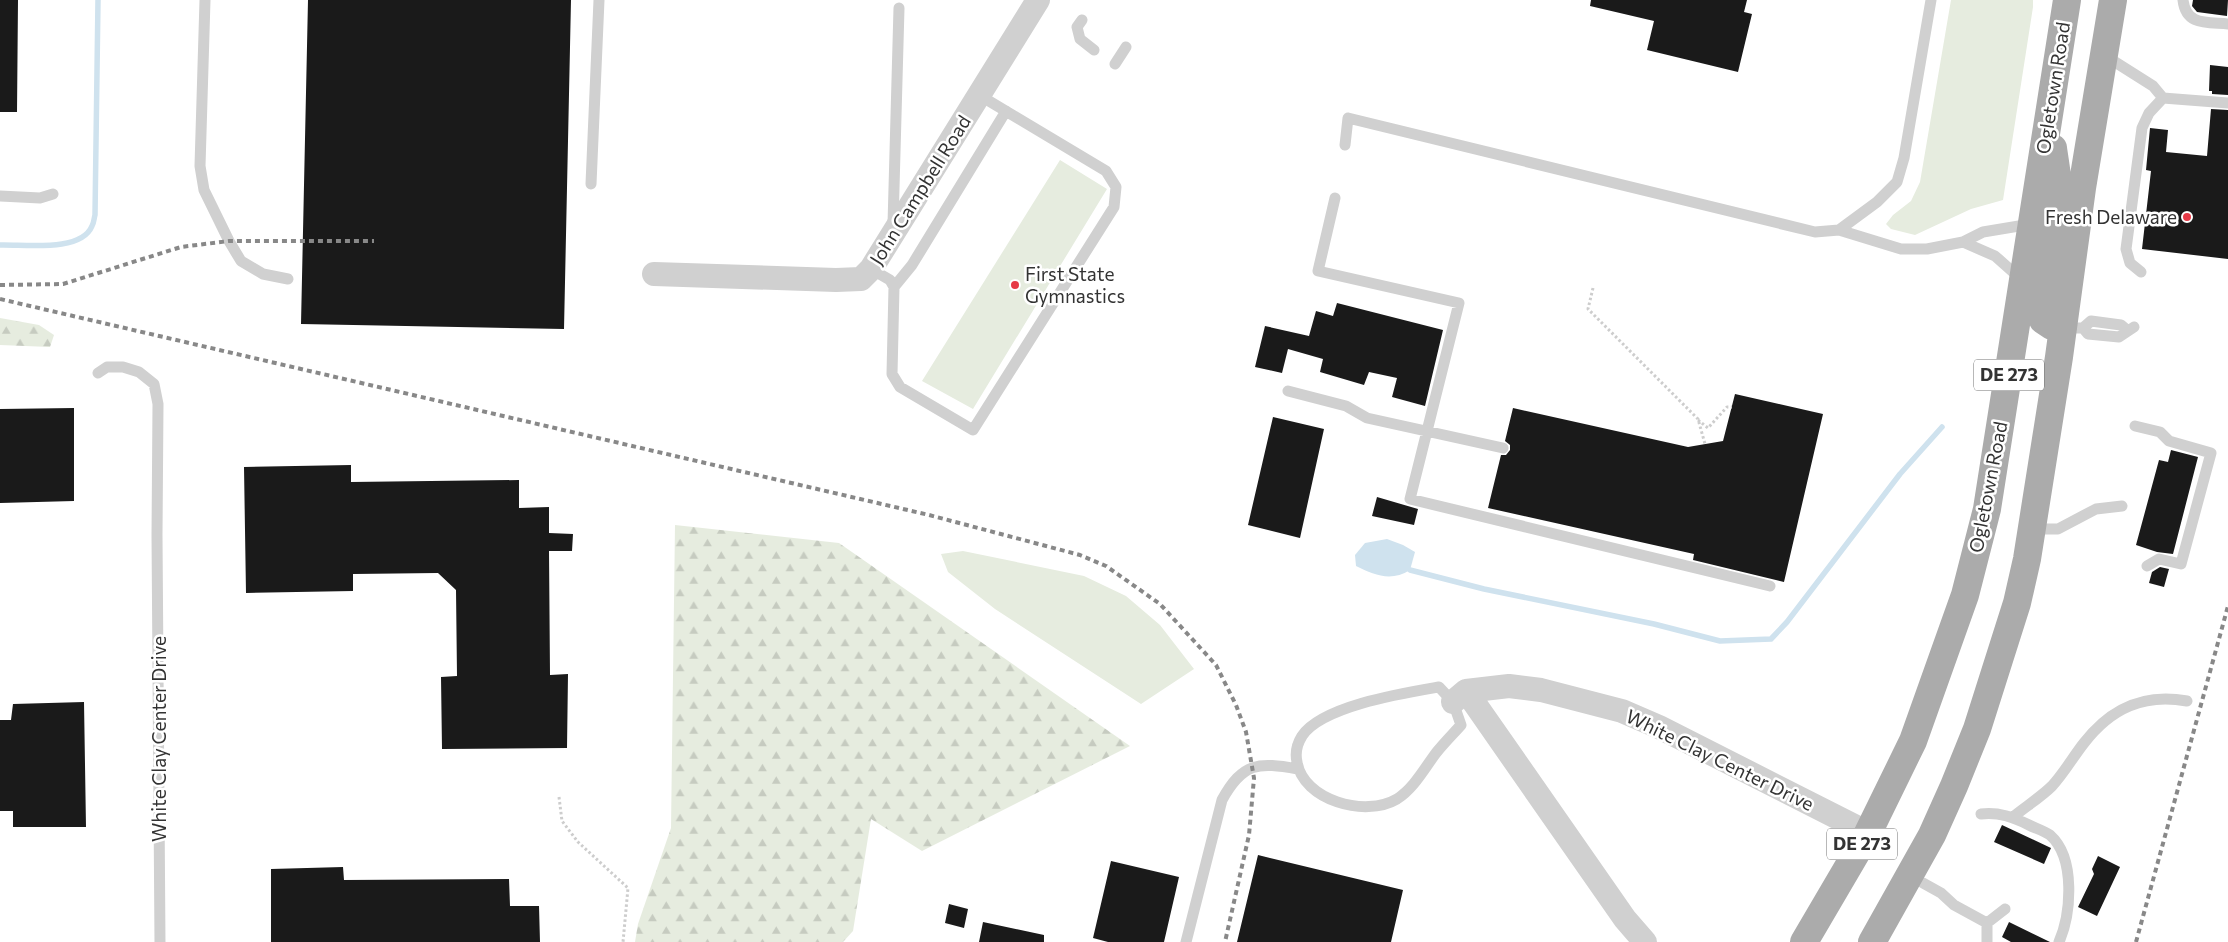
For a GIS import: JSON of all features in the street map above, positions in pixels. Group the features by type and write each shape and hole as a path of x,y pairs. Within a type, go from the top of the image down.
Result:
{"main road":[{"name":"Ogletown Road","path":"1804,942 1868,834 1913,741 1965,595 1987,508 2067,0"},
{"path":"2082,188 2078,136 2079,86 2094,0"},
{"name":"DE 273","path":"1872,942 1932,835 1977,729 2017,602 2073,328 2082,188 2113,0"},
{"path":"2048,119 2058,196 2043,305 2043,320 2052,326 2073,328"},
{"path":"1890,942 1923,883 1963,803 1977,729"}],"street":[{"name":"John Campbell Road","path":"654,274 861,279 871,269 1038,0"},
{"name":"White Clay Center Drive","path":"1460,696 1509,686 1541,690 1622,711 1659,727 1868,834"},
{"path":"1460,696 1625,919 1646,942"}],"lane":[{"path":"205,0 200,166 204,190 241,261 263,274 288,279"},
{"path":"591,184 599,0"},
{"path":"1839,230 1878,202 1897,182 1904,158 1931,0"},
{"path":"2183,0 2184,9 2189,18 2228,24"},
{"path":"893,234 899,8"},
{"path":"1082,20 1078,27 1080,39 1094,50"},
{"path":"1115,64 1126,47"},
{"path":"2103,54 2153,86 2163,98 2228,103"},
{"path":"871,269 890,280 894,287 892,374 900,387 973,430 1114,208 1116,186 1106,171 979,95"},
{"path":"2141,272 2130,262 2126,249 2142,128 2149,113 2163,98"},
{"path":"894,287 912,265 1006,112"},
{"path":"1345,146 1348,118 1815,232 1839,230 1901,249 1927,249 1963,242 1983,232 2032,224"},
{"path":"0,196 40,198 53,194"},
{"path":"1335,198 1318,271 1459,303 1410,499 1641,549 1770,586"},
{"path":"1963,242 1995,256 2023,281"},
{"path":"2073,328 2088,334 2119,337 2131,329"},
{"name":"White Clay Center Drive","path":"98,373 107,367 124,367 139,372 154,384 158,404 160,942"},
{"path":"1288,391 1346,406 1367,418 1503,448"},
{"path":"2135,426 2160,432 2169,441 2211,454 2181,564 2159,559 2146,566"},
{"path":"2032,529 2058,529 2096,510 2122,506"},
{"path":"1439,687 1460,696 1461,724 1412,786 1396,799 1382,805 1362,806 1343,803 1323,795 1307,785 1298,769 1295,753 1302,736 1319,722 1342,710 1408,692 1439,687"},
{"path":"2013,817 2051,786 2099,726 2125,707 2144,700 2169,698 2187,700"},
{"path":"1186,942 1222,800 1230,785 1242,773 1264,764 1298,769"},
{"path":"1981,814 1993,813 2013,817 2050,836 2059,849 2068,868 2068,910 2059,942"},
{"path":"1923,883 1941,893 1954,905 1987,923"},
{"path":"1987,923 2005,909"},
{"path":"1987,923 1987,942"}],"path":[{"path":"1593,288 1588,309 1708,428 1728,407 1732,407"},
{"path":"1698,419 1705,444"},
{"path":"559,797 562,820 578,842 628,888 623,942"}],"green space":[{"path":"1951,0 2033,0 2033,7 2003,200 1971,209 1915,235 1891,229 1886,224 1893,215 1911,201 1920,182"},
{"name":"First State Gymnastics","path":"1060,160 1107,189 973,409 922,381"},
{"path":"0,318 39,325 54,335 50,347 0,345"},
{"path":"675,525 839,543 1130,746 922,851 871,819 853,931 843,942 635,942 638,924 671,828"},
{"path":"963,551 1084,576 1126,596 1160,625 1194,669 1141,704 995,609 948,572 941,554"}],"water":[{"path":"1387,539 1415,552 1410,570 1396,576 1383,576 1356,566 1355,555 1365,543"}],"building":[{"path":"0,0 18,0 17,112 0,112"},
{"path":"308,0 571,0 564,329 301,324"},
{"path":"1591,0 1747,0 1744,12 1752,14 1738,72 1647,50 1654,21 1590,6"},
{"path":"2193,0 2228,0 2227,16 2197,12 2192,6"},
{"path":"2210,65 2228,67 2228,95 2212,94 2212,91 2209,91"},
{"name":"Fresh Delaware","path":"2211,109 2228,110 2228,259 2142,249 2151,171 2146,170 2150,128 2168,130 2166,152 2207,156"},
{"path":"1337,303 1443,330 1425,406 1392,397 1397,378 1369,372 1364,385 1320,372 1323,359 1288,349 1282,373 1255,367 1265,326 1309,336 1316,311 1333,316"},
{"path":"1735,394 1823,414 1784,582 1693,560 1694,554 1488,508 1501,455 1506,455 1510,450 1510,445 1505,441 1513,408 1688,447 1723,441"},
{"path":"74,408 74,501 0,503 0,409"},
{"path":"1273,417 1324,429 1300,538 1248,525"},
{"path":"2171,450 2198,457 2173,554 2157,552 2136,545 2159,460 2168,462"},
{"path":"351,465 351,482 519,480 519,508 549,507 549,533 573,534 572,551 549,551 550,675 568,674 567,748 442,749 441,677 457,676 456,590 438,573 353,574 353,591 246,593 244,467"},
{"path":"1377,497 1418,509 1414,525 1372,516"},
{"path":"2160,567 2169,569 2164,587 2149,583 2152,572"},
{"path":"84,702 86,827 13,827 13,811 0,811 0,720 11,720 13,704"},
{"path":"2002,825 2051,848 2044,864 1994,842"},
{"path":"1258,855 1403,890 1391,942 1237,942"},
{"path":"2098,856 2120,867 2097,916 2078,907 2094,874 2092,869"},
{"path":"1111,861 1179,877 1164,942 1108,942 1093,938"},
{"path":"343,867 344,880 509,879 510,906 539,906 540,942 271,942 271,869"},
{"path":"949,904 968,909 964,928 945,923"},
{"path":"983,922 1044,935 1044,942 979,942"},
{"path":"2009,922 2050,942 2011,942 2002,937"}],"waterway":[{"path":"0,245 36,246 64,244 86,235 93,225 95,215 98,0"},
{"path":"1410,570 1484,589 1654,624 1720,641 1771,639 1787,622 1900,474 1942,427"}],"railway":[{"path":"0,285 63,284 181,247 229,241 374,241"},
{"path":"0,299 929,515 1080,555 1106,566 1160,604 1216,665 1236,705 1246,732 1254,778 1249,835 1225,942"},
{"path":"2136,942 2228,606"}],"place":[{"name":"Fresh Delaware","path":"2187,217"},
{"name":"First State Gymnastics","path":"1015,285"}]}
